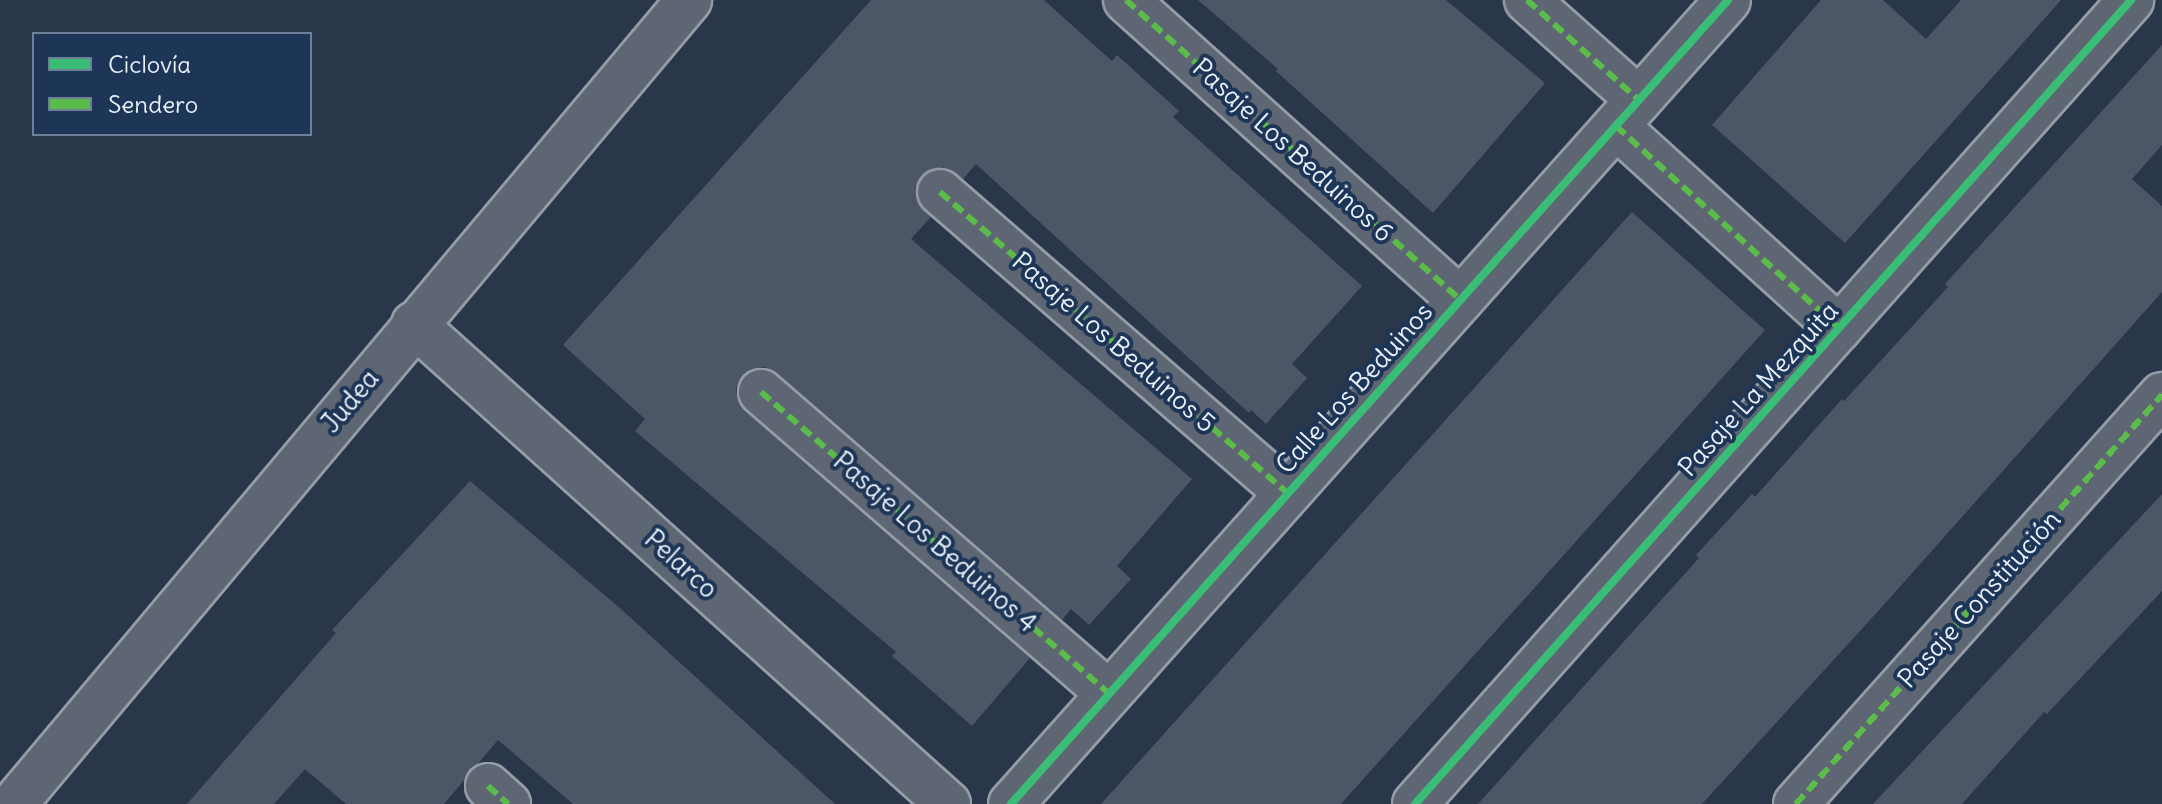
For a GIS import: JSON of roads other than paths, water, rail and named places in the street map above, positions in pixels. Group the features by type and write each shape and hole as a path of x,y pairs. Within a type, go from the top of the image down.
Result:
{"street":[{"name":"Judea","path":"14,804 689,0"},
{"name":"Pasaje Los Beduinos 6","path":"1126,0 1460,300"},
{"path":"1527,0 1628,113 1839,328"},
{"name":"Calle Los Beduinos","path":"1011,804 1728,0"},
{"name":"Pasaje La Mezquita","path":"1415,804 2131,0"},
{"name":"Pasaje Los Beduinos 5","path":"940,192 1287,493"},
{"name":"Pelarco","path":"414,324 948,804"},
{"name":"Pasaje Los Beduinos 4","path":"761,392 1108,693"},
{"name":"Pasaje Constitución","path":"1796,804 2162,395"}]}
